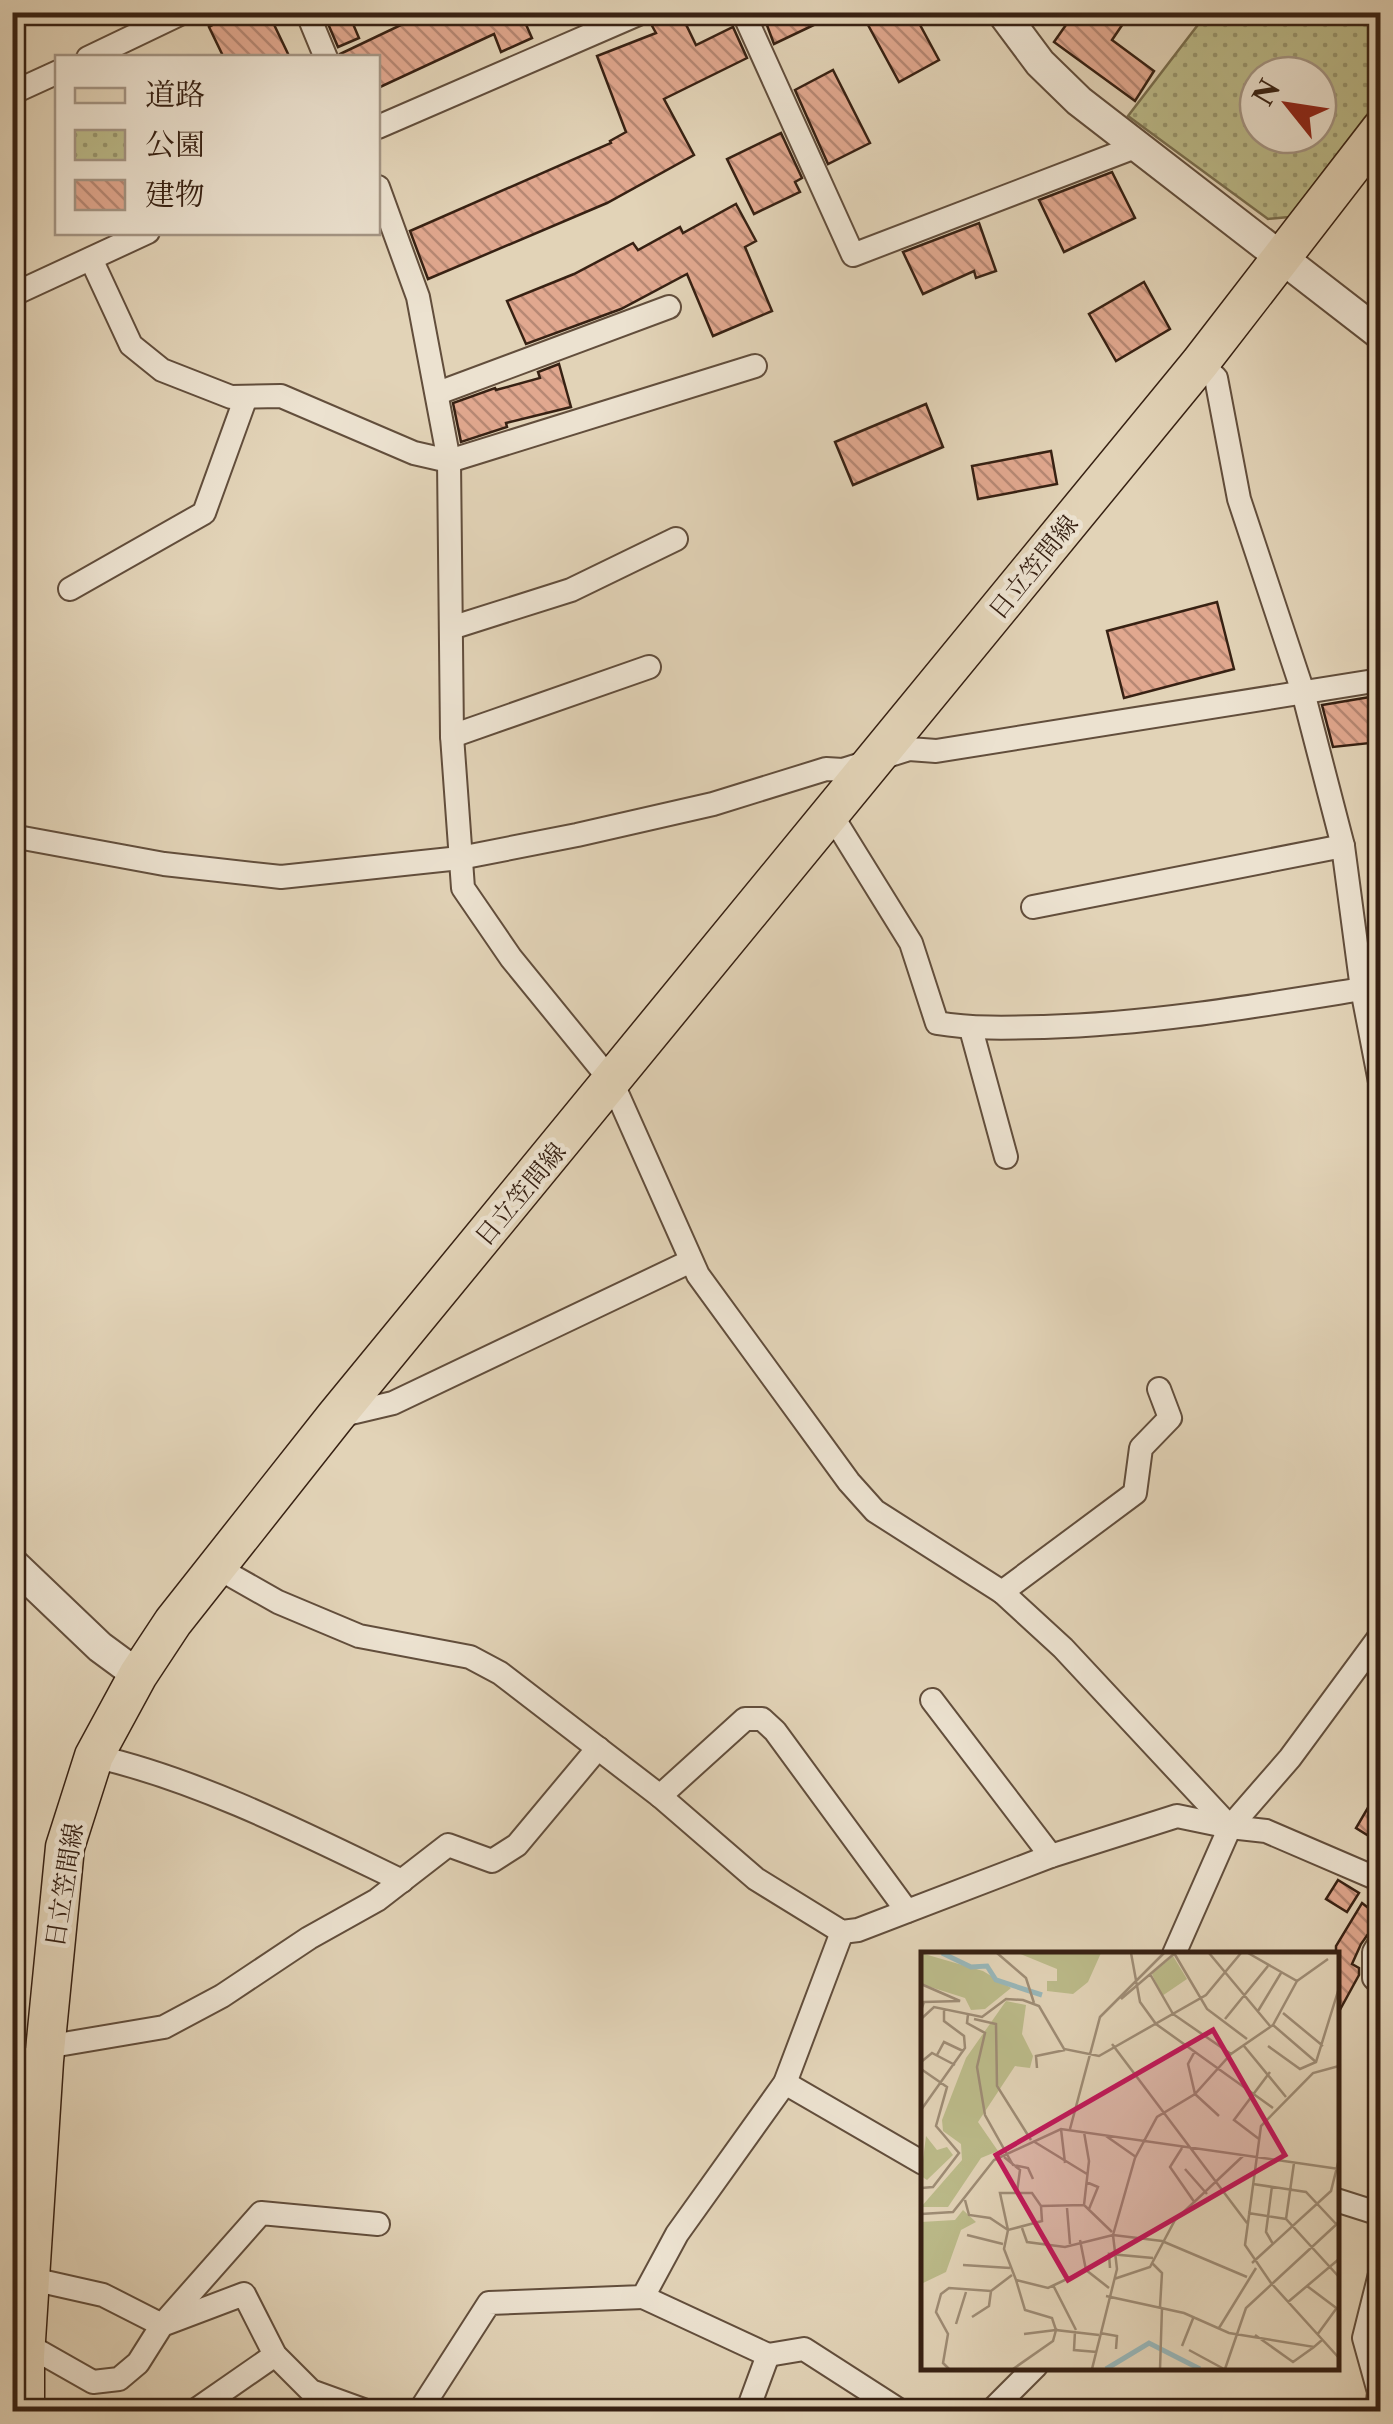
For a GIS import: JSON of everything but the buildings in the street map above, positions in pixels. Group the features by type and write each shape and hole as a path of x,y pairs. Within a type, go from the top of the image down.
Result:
{"main road":[{"name":"日立笠間線","path":"26,2412 22,2281 34,2055 65,1847 94,1756 138,1675 172,1622 334,1417 1200,363 1380,130"}],"street":[{"path":"94,55 184,12"},
{"path":"307,12 325,55"},
{"path":"380,126 643,12"},
{"path":"742,12 854,255 1135,147"},
{"path":"1002,12 1040,62 1079,101 1380,334"},
{"path":"15,87 55,73"},
{"path":"380,193 418,298 449,462 452,736 463,888 511,958 612,1082 698,1276 849,1482 875,1511 1002,1592 1063,1648 1230,1828"},
{"path":"12,295 141,235"},
{"path":"91,258 131,346 162,370 231,397 281,396 414,453 449,462 754,366"},
{"path":"438,393 669,307"},
{"path":"1200,363 1216,378 1239,499 1303,692 1343,846 1362,989 1380,1082"},
{"path":"70,589 204,513 246,397"},
{"path":"450,628 571,590 676,538"},
{"path":"452,736 649,667"},
{"path":"12,836 164,864 281,877 460,858 714,804 826,769 843,770 910,749 936,751 1380,680"},
{"path":"831,814 910,942 937,1023 970,1028 1079,1026 1194,1016 1362,989"},
{"path":"1033,906 1343,846"},
{"path":"970,1028 1006,1156"},
{"path":"334,1417 393,1403 691,1261"},
{"path":"1002,1592 1135,1493 1140,1448 1170,1418 1159,1390"},
{"path":"12,1563 100,1647 138,1675"},
{"path":"218,1568 278,1602 360,1636 470,1658 500,1673 660,1796 756,1879 842,1932 858,1930 1052,1856 1177,1816 1230,1828 1266,1831 1380,1880"},
{"path":"1175,1952 1230,1828 1290,1758 1380,1636"},
{"path":"932,1700 1052,1856"},
{"path":"660,1796 745,1719 762,1719 907,1911"},
{"path":"34,2055 164,2026 268,1968 309,1938 376,1900 448,1846 492,1861 517,1844 598,1748"},
{"path":"94,1756 137,1766 290,1828 402,1880"},
{"path":"643,2297 677,2234 786,2083 842,1932"},
{"path":"1380,1942 1374,1952 1374,1978 1380,1984"},
{"path":"786,2083 921,2162"},
{"path":"1338,2201 1380,2214"},
{"path":"26,2344 93,2382 119,2380 138,2363 162,2324 261,2213 378,2224"},
{"path":"1377,2412 1380,2392 1364,2338 1380,2274"},
{"path":"22,2281 103,2295 162,2324 244,2294 275,2355 311,2391 369,2412"},
{"path":"419,2412 489,2303 643,2297 768,2355 804,2349 902,2412"},
{"path":"193,2412 275,2355"},
{"path":"748,2412 768,2355"},
{"path":"990,2412 1033,2369"}],"green space":[{"path":"1207,13 1380,13 1380,98 1338,153 1338,55 1238,55 1238,155 1336,155 1289,217 1268,219 1128,116"}]}
